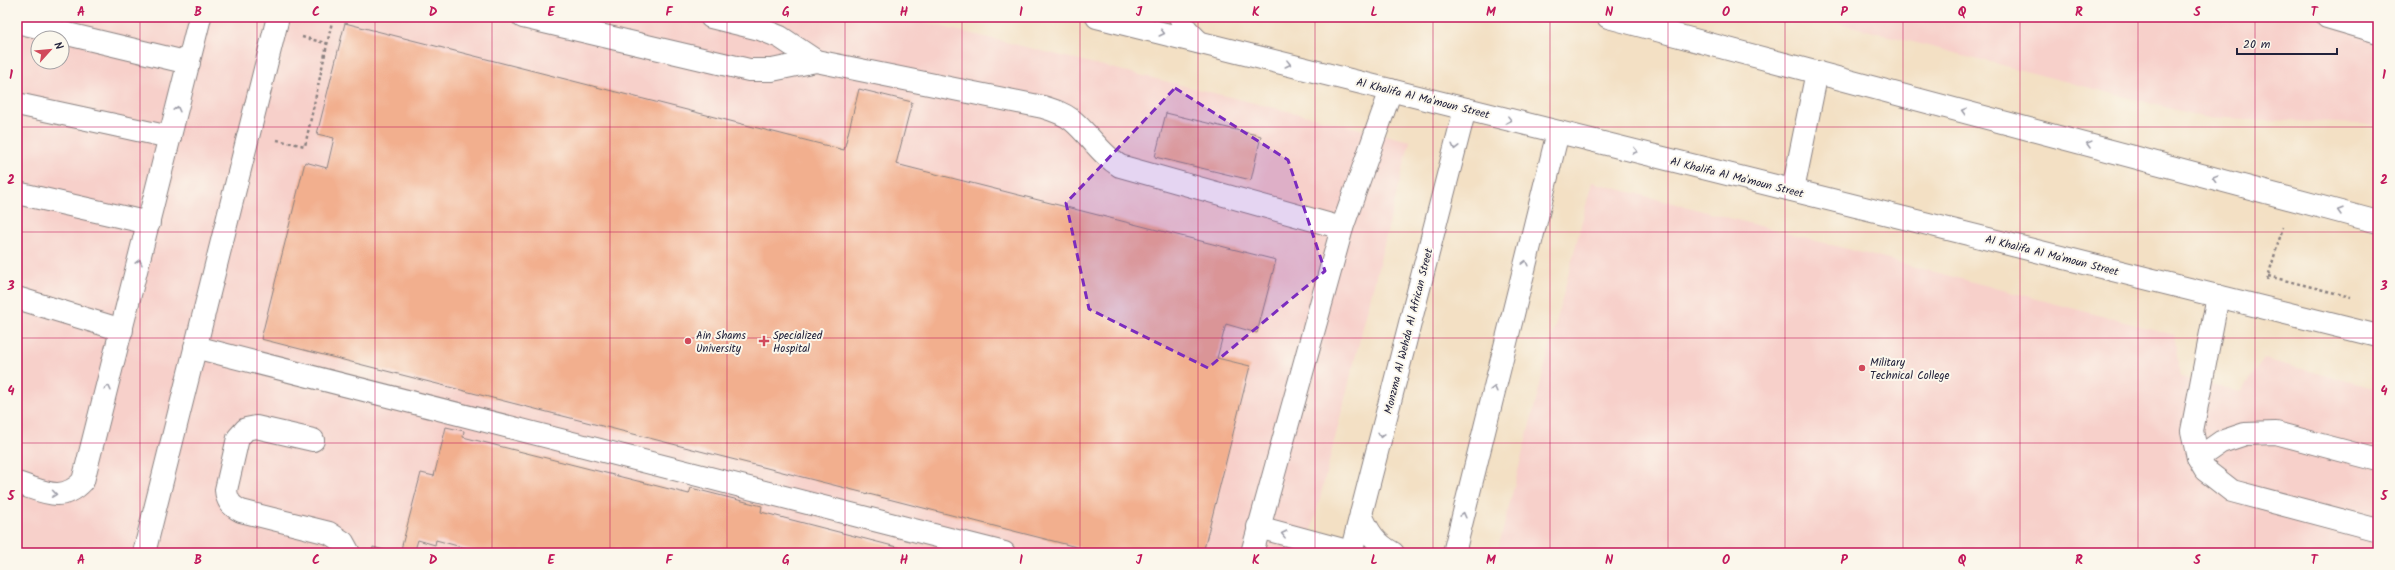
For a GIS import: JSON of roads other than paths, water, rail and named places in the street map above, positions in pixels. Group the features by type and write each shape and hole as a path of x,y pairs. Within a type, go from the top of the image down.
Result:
{"main road":[{"path":"17,484 60,495 75,490 83,481 200,17"},
{"path":"144,553 278,17"},
{"path":"523,17 749,70 772,70 816,61"},
{"path":"711,17 760,29 780,37 816,61 1043,107 1060,113 1072,120 1107,157 1120,166 1342,228"},
{"name":"Al Khalifa Al Ma'moun Street","path":"1097,17 2378,336"},
{"path":"1180,17 1186,29 1199,42"},
{"path":"1608,17 2378,222"},
{"path":"2327,17 2378,32"},
{"path":"17,22 189,63"},
{"path":"1792,190 1817,72"},
{"path":"1252,553 1342,228 1391,90"},
{"path":"17,104 170,137"},
{"name":"Monzma Al Wehda Al African Street","path":"1351,552 1465,109"},
{"path":"1450,549 1558,132"},
{"path":"17,193 149,223"},
{"path":"2218,296 2192,431 2198,458 2205,470 2232,492 2378,530"},
{"path":"17,298 122,330"},
{"path":"195,347 1004,553"},
{"path":"313,440 256,427 246,429 238,438 226,490 227,497 230,503 241,511 329,533 343,542 349,553"},
{"path":"2198,458 2221,442 2245,434 2276,433 2378,460"},
{"path":"1361,514 1373,538 1383,548 1393,553"},
{"path":"1258,527 1351,552"}],"place":[{"name":"Ain Shams University","path":"688,341"},
{"name":"Specialized Hospital","path":"764,341"},
{"name":"Military Technical College","path":"1862,368"}]}
